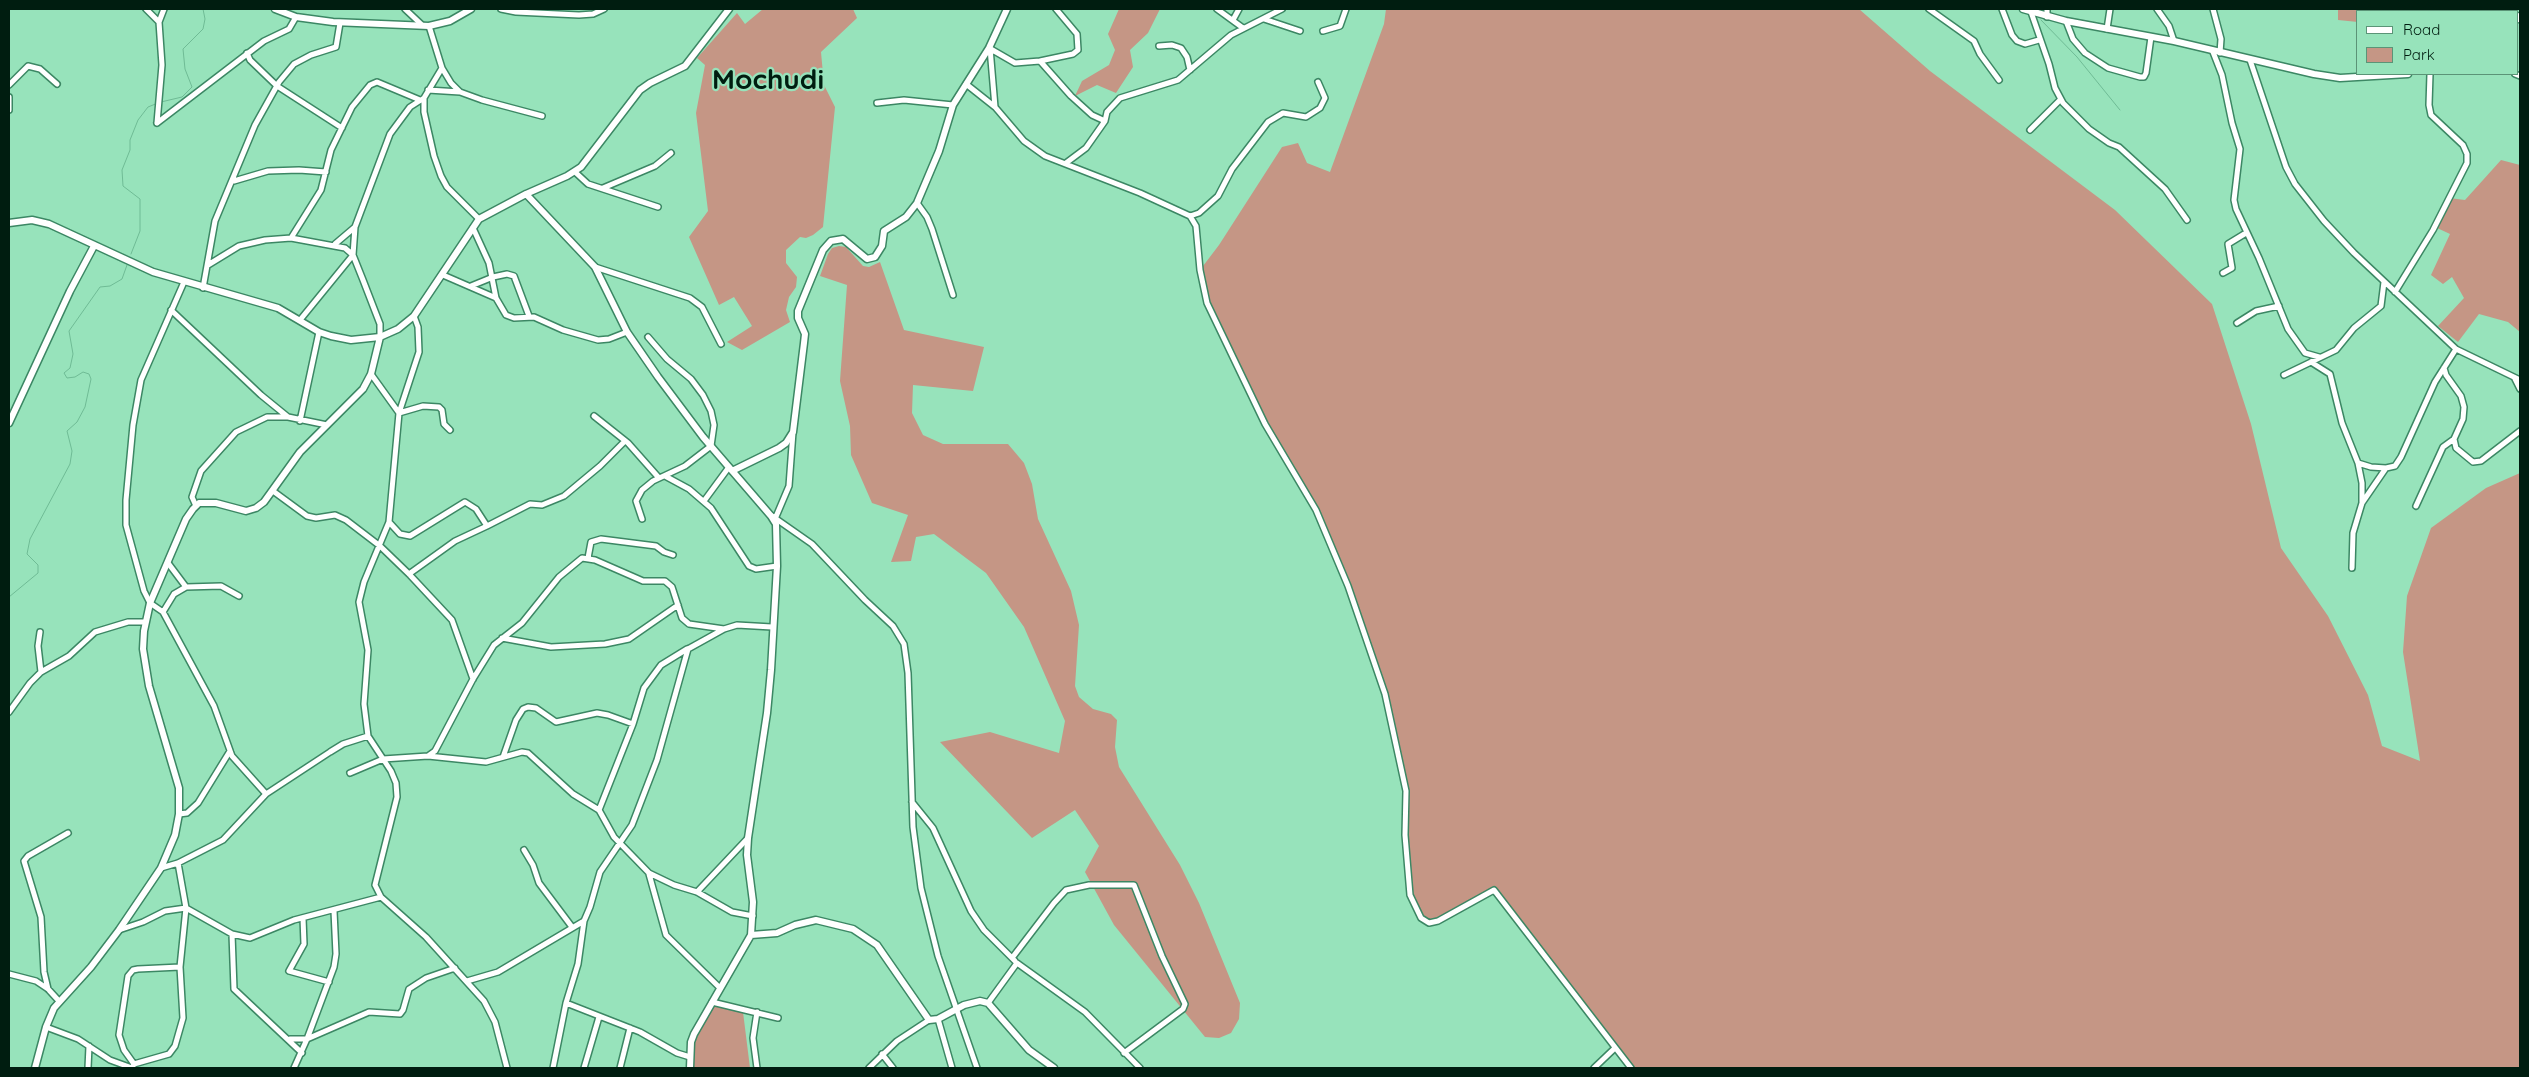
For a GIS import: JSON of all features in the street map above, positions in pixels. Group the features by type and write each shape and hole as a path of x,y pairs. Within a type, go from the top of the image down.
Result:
{"street":[{"path":"146,9 159,22"},
{"path":"164,9 159,22 161,78 157,123 197,94 207,83 247,53 264,41 289,29 293,13"},
{"path":"275,9 340,23 426,26 450,22 471,9"},
{"path":"406,9 426,26 442,68 451,83 460,92"},
{"path":"500,9 516,12 579,15 593,14 604,9"},
{"path":"9,223 32,220 42,222 153,272 203,288 278,308 319,332 351,340 380,336 398,329 414,316 479,219 526,194 575,172 592,154 640,90 650,83 686,66 729,9"},
{"path":"773,517 789,486 793,432 805,334 798,318 798,312 823,250 831,241 844,239 867,259 875,257 882,246 884,231 906,217 917,203 939,150 953,105 990,48 1007,9"},
{"path":"990,48 1015,63 1040,61 1073,54 1078,50 1077,34 1056,9"},
{"path":"1218,9 1243,28"},
{"path":"1233,20 1239,9"},
{"path":"1066,163 1086,148 1105,121 1107,112 1120,98 1165,86 1178,80 1243,28 1282,9"},
{"path":"1324,30 1340,26 1346,9"},
{"path":"1929,9 1974,41 1980,54 1999,80"},
{"path":"2002,9 2012,35 2017,41 2025,44 2039,40"},
{"path":"2023,9 2047,17 2174,41 2216,53 2340,78 2391,75"},
{"path":"2047,9 2047,17"},
{"path":"2107,29 2110,9"},
{"path":"2157,9 2169,26 2174,41"},
{"path":"2213,9 2221,38 2216,53 2230,116 2240,149 2234,200 2246,233 2259,258 2288,329 2302,350 2309,355 2319,357"},
{"path":"2031,12 2039,40 2061,99 2088,129 2109,143 2119,147 2165,189 2188,220"},
{"path":"1264,19 1300,31"},
{"path":"2066,21 2070,34 2085,53 2108,68 2140,77 2144,77 2146,72 2151,37"},
{"path":"203,288 215,221 234,181 246,143 277,86 294,64 311,55 336,47 340,23"},
{"path":"1159,46 1172,45 1181,48 1187,57 1190,70"},
{"path":"990,48 995,106"},
{"path":"247,53 250,60 277,86 342,128"},
{"path":"2250,60 2286,167 2295,184 2324,221 2384,282 2456,350 2518,380 2520,389"},
{"path":"1040,61 1092,115 1105,121"},
{"path":"9,85 28,66 40,69 58,84"},
{"path":"34,1068 46,1027 59,1001 91,967 119,930 161,868 175,835 179,814 176,776 145,666 143,649 145,622 150,602 186,519 196,506 210,502 246,511 260,506 273,491 300,452 357,397 371,374 380,336 380,324 353,255 355,227 390,134 410,107 422,99 442,68"},
{"path":"2395,292 2433,230 2466,163 2467,154 2463,145 2431,114 2428,105 2430,75"},
{"path":"291,238 316,200 326,172 331,150 352,107 370,85 377,82 422,99"},
{"path":"1190,216 1198,213 1218,196 1232,169 1268,122 1283,113 1306,118 1320,108 1325,98 1318,82"},
{"path":"966,84 995,106 1024,141 1036,151 1190,216 1197,231 1200,270 1207,304 1265,424 1316,510 1348,586 1385,694 1406,791 1405,835 1410,895 1421,918 1430,923 1438,921 1494,890 1630,1068"},
{"path":"428,90 460,92 499,106 542,116"},
{"path":"9,97 9,110"},
{"path":"422,99 441,176 447,187 479,219"},
{"path":"2030,130 2061,99"},
{"path":"877,104 904,100 953,105"},
{"path":"602,188 655,166 671,153"},
{"path":"234,181 268,171 299,170 326,172"},
{"path":"575,172 588,184 658,207"},
{"path":"526,194 595,267 627,332 730,469 773,517 812,544 899,632 904,644 908,673 915,850 925,908 938,956 977,1068"},
{"path":"917,203 928,217 953,295"},
{"path":"335,244 355,227"},
{"path":"473,228 485,251 493,277 496,298 503,312 509,316 529,316 563,330 598,340 609,339 627,332"},
{"path":"2223,273 2232,268 2227,250 2228,244 2246,233"},
{"path":"208,265 239,246 252,241 291,238 335,244 345,248 353,255"},
{"path":"9,422 70,291 94,246"},
{"path":"300,320 353,255"},
{"path":"595,267 690,298 702,307 721,344"},
{"path":"471,286 493,277 507,274 514,276 518,281 529,316"},
{"path":"443,275 496,298"},
{"path":"184,282 141,380 133,425 126,500 126,525 144,591 150,602 163,612 214,706 230,751 242,770 266,794"},
{"path":"2284,375 2336,350 2354,328 2381,306 2384,282"},
{"path":"2237,323 2256,311 2279,306"},
{"path":"171,310 261,395 288,417 300,421 327,425"},
{"path":"414,316 418,327 419,352 399,413 389,522 364,582 360,602 368,650 364,704 368,736 396,783 397,797 375,885 381,897 426,937 467,981 491,1011 507,1068"},
{"path":"300,421 319,332"},
{"path":"642,519 636,501 642,490 659,478 685,466 711,446 714,425 711,411 703,395 691,379 667,359 648,336"},
{"path":"2358,463 2371,467 2386,468 2395,466 2401,457 2434,382 2456,350"},
{"path":"2311,362 2330,374 2342,423 2358,463 2362,482 2362,503 2353,533 2352,568"},
{"path":"2416,506 2444,447 2454,439 2463,418 2464,408 2461,396 2446,375 2444,368"},
{"path":"371,374 399,413"},
{"path":"399,413 423,406 439,407 442,410 444,424 450,430"},
{"path":"594,416 625,441 659,478"},
{"path":"196,506 192,497 201,471 227,441 241,429 259,420 288,417"},
{"path":"2454,439 2456,448 2473,462 2481,461 2520,431"},
{"path":"704,501 730,469 779,448 786,443 793,432"},
{"path":"409,574 455,541 530,504 542,505 564,496 600,466 625,441"},
{"path":"2362,503 2386,468"},
{"path":"665,476 689,489 711,508 749,566 756,569 777,566"},
{"path":"273,491 307,516 316,518 328,515 339,516 380,546 452,620 472,679"},
{"path":"389,522 400,534 410,536 465,502 476,509 487,526"},
{"path":"690,1068 691,1042 750,935 753,916 748,838 767,713 778,535 773,517"},
{"path":"588,558 592,542 601,539 656,546 664,552 673,555"},
{"path":"428,756 435,751 442,740 472,679 494,646 522,623 559,577 582,558 588,558 643,581 665,581 672,587 679,613 689,624 724,629 752,624 772,627"},
{"path":"168,563 186,587"},
{"path":"163,612 174,594 186,587 221,586 239,596"},
{"path":"502,638 551,647 605,644 629,639 678,605"},
{"path":"9,712 30,683 41,672 69,656 95,632 128,622 145,622"},
{"path":"599,810 633,724 644,688 654,672 669,659 724,629"},
{"path":"40,632 38,646 41,672"},
{"path":"553,1068 566,1003 578,964 584,921 600,872 606,860 621,844 632,825 657,760 688,649"},
{"path":"503,757 516,720 523,709 528,707 536,708 556,722 597,713 633,724"},
{"path":"161,868 178,862 223,840 266,794 335,748 368,736"},
{"path":"179,814 187,813 198,803 230,751"},
{"path":"350,773 383,759 428,756 486,762 528,753 573,794 599,810 614,837 649,873 674,885 696,892 732,912 753,916"},
{"path":"912,801 925,815 933,828 971,911 984,930 1018,963 1085,1012 1140,1068"},
{"path":"48,989 44,972 41,917 24,861 28,856 68,833"},
{"path":"696,892 748,838"},
{"path":"524,850 533,865 539,883 572,927"},
{"path":"46,1027 78,1038 110,1060 133,1066 165,1057 175,1046 184,1018 180,967 186,908 178,862"},
{"path":"649,873 666,935 720,988"},
{"path":"1012,958 1066,890 1090,885 1134,885 1162,956 1185,1004 1184,1009 1124,1053"},
{"path":"119,930 143,922 165,911 186,908 232,934 246,938 254,937 303,918 381,897"},
{"path":"294,1068 308,1039 329,982 336,954 334,910"},
{"path":"303,918 304,944 289,970 329,982"},
{"path":"750,935 776,933 795,925 816,920 853,929 877,945 929,1020"},
{"path":"467,981 498,972 584,921"},
{"path":"232,934 234,988 242,998 290,1039 302,1053"},
{"path":"988,1003 1018,963"},
{"path":"133,1066 124,1050 119,1035 128,976 133,970 138,969 180,967"},
{"path":"290,1039 308,1039 369,1012 400,1014 409,989 426,978 455,968"},
{"path":"9,974 30,979 48,989 59,1001"},
{"path":"869,1068 897,1041 929,1020 938,1019 956,1008 980,1001 988,1003 1029,1050 1054,1068"},
{"path":"712,1002 778,1018"},
{"path":"566,1003 630,1028 677,1053 690,1057"},
{"path":"757,1012 753,1038 757,1068"},
{"path":"584,1068 599,1017"},
{"path":"938,1019 952,1068"},
{"path":"620,1068 630,1028"},
{"path":"88,1068 89,1046"},
{"path":"1594,1068 1615,1048"},
{"path":"882,1054 893,1068"}],"green space":[{"path":"763,9 853,9 857,18 821,52 824,85 835,107 823,227 813,235 806,238 800,237 786,250 786,263 797,277 796,287 789,297 786,310 790,322 742,350 727,342 752,326 734,297 719,305 689,237 708,211 696,113 705,65 697,58 737,13 745,24"},
{"path":"1119,9 1160,9 1148,33 1130,50 1133,67 1116,93 1097,85 1075,96 1082,81 1109,65 1115,50 1108,34"},
{"path":"1386,9 1859,9 1930,71 2115,210 2212,304 2251,424 2281,548 2328,616 2368,695 2382,746 2420,761 2403,652 2407,596 2431,528 2486,488 2520,473 2520,1068 1631,1068 1494,890 1429,923 1421,918 1410,895 1407,871 1407,800 1385,694 1363,628 1316,510 1265,424 1207,303 1200,270 1219,245 1282,147 1298,143 1307,163 1330,172 1384,24"},
{"path":"2338,9 2408,9 2356,10 2356,22 2338,20"},
{"path":"2501,160 2520,165 2520,332 2508,322 2479,314 2458,342 2438,326 2464,298 2452,277 2443,284 2431,275 2450,234 2435,227 2449,198 2465,200"},
{"path":"846,247 863,266 869,267 880,262 904,330 984,347 973,391 913,385 912,413 923,435 943,444 1008,444 1024,463 1032,484 1038,519 1071,591 1079,625 1075,686 1079,697 1093,709 1111,714 1117,720 1115,747 1119,767 1180,865 1199,903 1240,1003 1239,1019 1231,1033 1219,1038 1205,1037 1114,925 1085,872 1099,846 1075,810 1032,838 940,742 990,732 1059,753 1065,721 1024,627 986,573 934,534 916,537 911,561 891,562 908,515 872,503 851,455 850,426 840,381 847,285 820,276 828,254 832,248"},
{"path":"713,1006 743,1012 750,1068 692,1068 693,1045"}],"waterway":[{"path":"161,102 182,97 192,87 185,69 183,49 203,29 205,19 203,9"},
{"path":"2041,20 2077,57 2120,110"},
{"path":"131,254 140,231 140,199 123,186 122,170 130,150 130,140 138,120 148,107 158,103"},
{"path":"9,597 38,573 38,565 27,554 30,539 70,464 72,451 67,431 77,422 85,407 91,379 89,374 83,372 75,377 67,378 64,373 70,368 73,354 69,331 100,287 110,286 122,279 127,265"}],"district":[{"name":"Mochudi","path":"768,81"}]}
